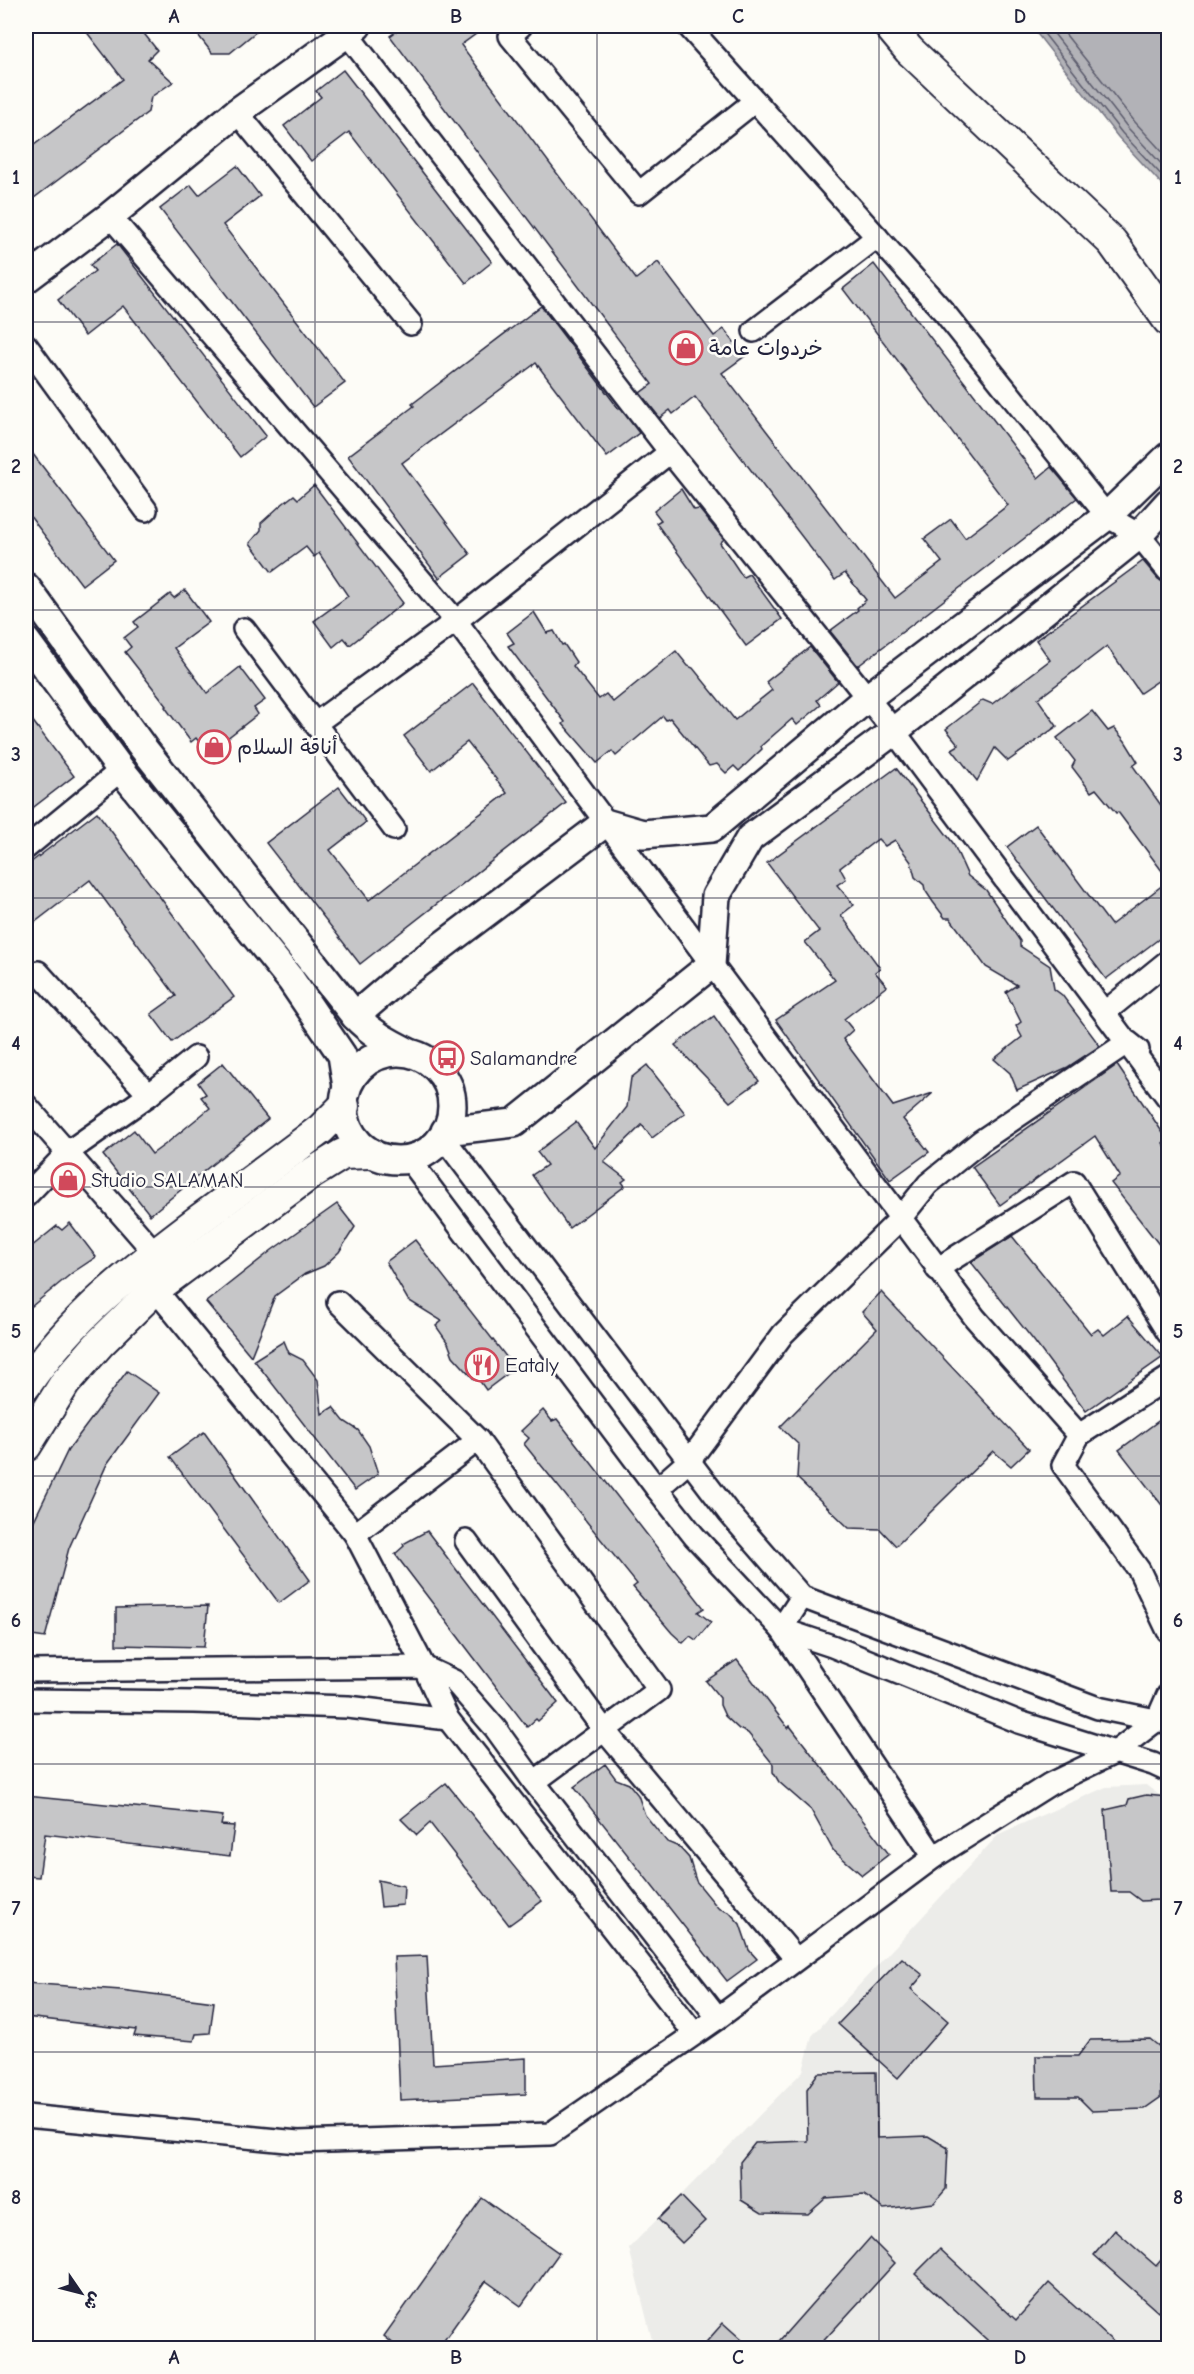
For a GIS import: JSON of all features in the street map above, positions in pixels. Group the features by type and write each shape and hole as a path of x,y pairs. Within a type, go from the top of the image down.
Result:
{"main road":[{"path":"889,26 909,50 1112,242 1168,320"},
{"path":"26,1384 44,1356 81,1316 155,1253 321,1129 345,1097"},
{"path":"26,1446 65,1383 100,1343 155,1289 309,1174 343,1154 370,1153"}],"street":[{"path":"521,26 510,36 639,193 755,101"},
{"path":"688,26 944,312 1107,516 1139,535 1168,571"},
{"path":"26,279 110,216 237,112 348,28 670,452 894,731 1168,1098"},
{"path":"237,112 411,324"},
{"path":"110,216 456,621 937,1269 975,1318 1079,1435"},
{"path":"754,331 877,237"},
{"path":"26,345 146,510"},
{"path":"316,723 456,621 670,452"},
{"path":"605,823 643,834 712,828 866,699 1107,516 1168,457"},
{"path":"444,1134 514,1124 711,965 716,896 750,838 894,731 1139,535 1168,503"},
{"path":"26,587 144,749 355,1016 382,1039 425,1058 439,1070 448,1085 452,1102 450,1120 444,1134 428,1151 408,1159 387,1159 370,1153 356,1141 347,1125 342,1055 291,980 121,770 26,641"},
{"path":"244,629 394,829"},
{"path":"26,848 121,770"},
{"path":"355,1016 402,976 605,823"},
{"path":"1105,1012 1168,961"},
{"path":"38,972 149,1095"},
{"path":"657,1489 690,1460 783,1334 900,1219 928,1184 981,1141 1128,1042"},
{"path":"1128,1042 1168,1075"},
{"path":"345,1097 357,1071 371,1059 389,1052 408,1052"},
{"path":"26,1196 68,1152 149,1095 196,1057"},
{"path":"26,1105 155,1253"},
{"path":"444,1134 728,1512 802,1597 1098,1708 1163,1722"},
{"path":"408,1159 694,1536 781,1629 934,1857"},
{"path":"937,1269 1074,1182 1168,1333"},
{"path":"155,1289 355,1534 424,1667 448,1719 694,2033"},
{"path":"338,1302 478,1440 659,1690 534,1782"},
{"path":"1168,1378 1079,1435 1063,1465 1139,1570 1168,1631"},
{"path":"355,1534 478,1440"},
{"path":"466,1541 604,1730 796,1959"},
{"path":"781,1629 802,1597"},
{"path":"781,1629 832,1646 1019,1722 1168,1771"},
{"path":"26,1671 424,1667 454,1681 495,1728 534,1782 718,2018"},
{"path":"26,2116 298,2142 550,2134 718,2018 934,1857 1050,1784 1114,1752 1163,1722 1168,1695"},
{"path":"26,1700 348,1707 448,1719"}],"shaded area":[{"path":"1146,1785 1168,1802 1168,2330 1152,2348 654,2348 629,2248 803,2071 812,2036 999,1834 1106,1787"}],"water":[{"path":"1031,26 1168,26 1168,191 1118,137"}],"building":[{"path":"82,26 138,26 157,50 148,59 173,82 151,97 148,112 26,204 26,151 123,79"},
{"path":"191,26 263,26 230,53 212,53"},
{"path":"404,26 487,26 461,45 636,279 658,262 714,336 724,329 745,356 722,373 895,598 942,562 924,539 951,519 965,538 1008,505 843,289 874,264 1038,478 1051,467 1077,498 858,666 830,631 858,610 857,608 866,600 845,573 835,580 695,397 673,414 670,410 660,418 640,393 652,384 390,36"},
{"path":"343,70 492,262 466,283 349,132 311,161 284,126 321,97 316,91"},
{"path":"237,166 260,196 223,225 345,383 313,407 160,209 191,185 199,195"},
{"path":"117,244 266,436 240,457 123,306 85,336 58,300 95,271 90,265"},
{"path":"541,306 639,433 607,457 536,363 402,463 470,554 439,578 348,456"},
{"path":"26,445 114,560 82,585 26,511"},
{"path":"314,485 403,603 350,645 344,638 333,647 314,621 348,596 319,553 314,557 306,547 272,572 250,543 261,530 261,523 294,495 298,499"},
{"path":"681,489 694,510 699,509 724,539 720,543 743,577 749,574 782,619 746,646 656,523 661,520 654,511"},
{"path":"1143,561 1158,579 1168,584 1168,674 1140,693 1107,646 1038,699 1057,726 1008,761 995,748 977,781 952,749 959,745 946,729 983,700 992,704 1050,660 1036,640"},
{"path":"185,590 209,622 174,648 207,693 240,667 265,700 254,708 258,714 208,753 196,738 191,742 165,707 167,706 125,652 131,647 124,638 138,627 134,622 170,594 174,598"},
{"path":"534,612 547,633 554,631 562,645 564,644 576,662 573,666 599,699 606,694 613,702 676,651 688,666 693,668 735,720 772,690 766,682 810,647 838,682 817,700 821,705 797,725 792,719 761,746 762,749 739,771 734,766 726,773 717,764 709,766 670,718 666,720 663,716 616,756 612,751 597,763 563,724 565,722 508,646 514,643 507,633"},
{"path":"473,683 566,803 360,964 266,843 339,787 366,822 330,850 369,900 507,793 467,742 431,771 404,736"},
{"path":"1092,711 1108,731 1114,728 1125,741 1138,762 1133,766 1168,815 1168,879 1118,812 1116,813 1096,789 1091,792 1072,767 1075,761 1057,738"},
{"path":"26,712 74,776 26,813"},
{"path":"896,768 953,843 968,876 986,890 1020,941 1020,946 1050,966 1054,989 1062,995 1100,1046 1068,1067 1017,1090 1010,1073 994,1059 1022,1037 1016,1026 1021,1022 1006,992 1017,985 986,967 950,918 945,918 925,890 924,885 915,877 911,862 895,840 885,846 878,839 840,868 846,879 837,885 854,905 841,915 880,968 875,972 887,986 844,1019 853,1030 843,1039 893,1106 933,1093 903,1119 929,1152 890,1180 776,1020 835,980 805,942 819,931 767,863"},
{"path":"97,812 234,997 172,1042 151,1014 176,996 90,880 26,929 26,866"},
{"path":"1036,825 1111,925 1168,881 1168,932 1106,979 1007,847"},
{"path":"714,1016 759,1081 730,1102 675,1045"},
{"path":"223,1063 268,1119 150,1215 103,1155 134,1130 152,1154 167,1143 210,1108 201,1097 206,1094 198,1083"},
{"path":"647,1065 685,1113 652,1138 642,1125 604,1162 626,1179 622,1182 625,1186 569,1228 532,1175 547,1165 537,1152 576,1122 595,1148 627,1107 631,1078"},
{"path":"1117,1065 1167,1139 1163,1143 1168,1152 1168,1256 1111,1183 1120,1176 1095,1136 1000,1205 972,1167"},
{"path":"337,1204 355,1227 339,1252 324,1266 305,1274 275,1296 251,1356 206,1302 272,1250"},
{"path":"70,1223 96,1257 72,1273 26,1311 26,1251 57,1226 62,1230"},
{"path":"1012,1236 1091,1334 1098,1329 1104,1335 1128,1316 1163,1357 1086,1411 971,1262"},
{"path":"415,1240 515,1368 486,1390 479,1380 474,1379 453,1356 448,1343 436,1326 442,1321 408,1300 386,1262"},
{"path":"881,1292 1029,1449 1011,1466 993,1451 896,1546 880,1529 849,1528 797,1478 799,1445 780,1427 877,1329 862,1312"},
{"path":"284,1341 289,1353 303,1360 318,1380 322,1414 333,1407 344,1421 358,1430 369,1446 378,1474 355,1490 254,1360"},
{"path":"127,1371 159,1393 107,1464 69,1548 45,1638 26,1635 26,1537 68,1450"},
{"path":"543,1410 552,1421 557,1419 704,1608 698,1612 711,1622 696,1640 690,1636 683,1643 672,1633 633,1587 637,1584 524,1444 529,1438 521,1431"},
{"path":"1168,1414 1168,1513 1119,1450"},
{"path":"204,1432 310,1580 279,1603 170,1457"},
{"path":"427,1531 558,1703 538,1721 536,1719 527,1727 395,1554 404,1546 403,1544"},
{"path":"208,1606 204,1647 116,1645 116,1608"},
{"path":"737,1660 889,1854 862,1875 833,1850 811,1810 779,1782 773,1772 773,1764 748,1733 739,1729 725,1716 720,1705 720,1698 706,1681"},
{"path":"605,1764 616,1779 629,1784 638,1795 645,1815 667,1842 679,1847 689,1858 696,1881 718,1908 730,1913 740,1924 749,1950 757,1959 727,1981 574,1787"},
{"path":"446,1783 542,1901 509,1925 430,1823 417,1835 401,1819"},
{"path":"1146,1795 1168,1797 1168,1886 1159,1900 1141,1901 1129,1892 1111,1892 1105,1810 1127,1805 1129,1799"},
{"path":"26,1796 223,1816 221,1825 234,1826 230,1856 45,1834 39,1877 26,1876"},
{"path":"378,1880 404,1886 403,1905 381,1907"},
{"path":"427,1956 433,2064 526,2058 526,2094 400,2100 394,1957"},
{"path":"902,1958 923,1975 911,1989 948,2021 898,2078 838,2024"},
{"path":"26,1983 121,1990 214,2002 210,2033 196,2034 194,2041 134,2036 136,2030 26,2017"},
{"path":"1150,2039 1161,2048 1161,2097 1144,2109 1092,2111 1078,2097 1037,2097 1036,2056 1078,2056 1090,2040"},
{"path":"876,2072 877,2138 928,2136 948,2148 946,2189 934,2203 884,2209 864,2195 826,2198 808,2214 762,2213 741,2200 740,2162 755,2143 808,2141 807,2089 818,2073"},
{"path":"681,2196 705,2221 682,2243 658,2219"},
{"path":"482,2198 559,2253 521,2306 486,2281 438,2349 400,2349 384,2336"},
{"path":"1115,2230 1156,2266 1168,2252 1168,2301 1158,2312 1094,2255"},
{"path":"870,2238 895,2263 816,2349 772,2349"},
{"path":"940,2249 1016,2320 1049,2283 1121,2349 997,2349 915,2274"},
{"path":"723,2323 752,2349 700,2349"}],"place":[{"name":"خردوات عامة","path":"686,348"},
{"name":"أناقة السلام","path":"214,747"},
{"name":"Salamandre","path":"447,1058"},
{"name":"Studio SALAMAN","path":"68,1180"},
{"name":"Eataly","path":"482,1365"}]}
